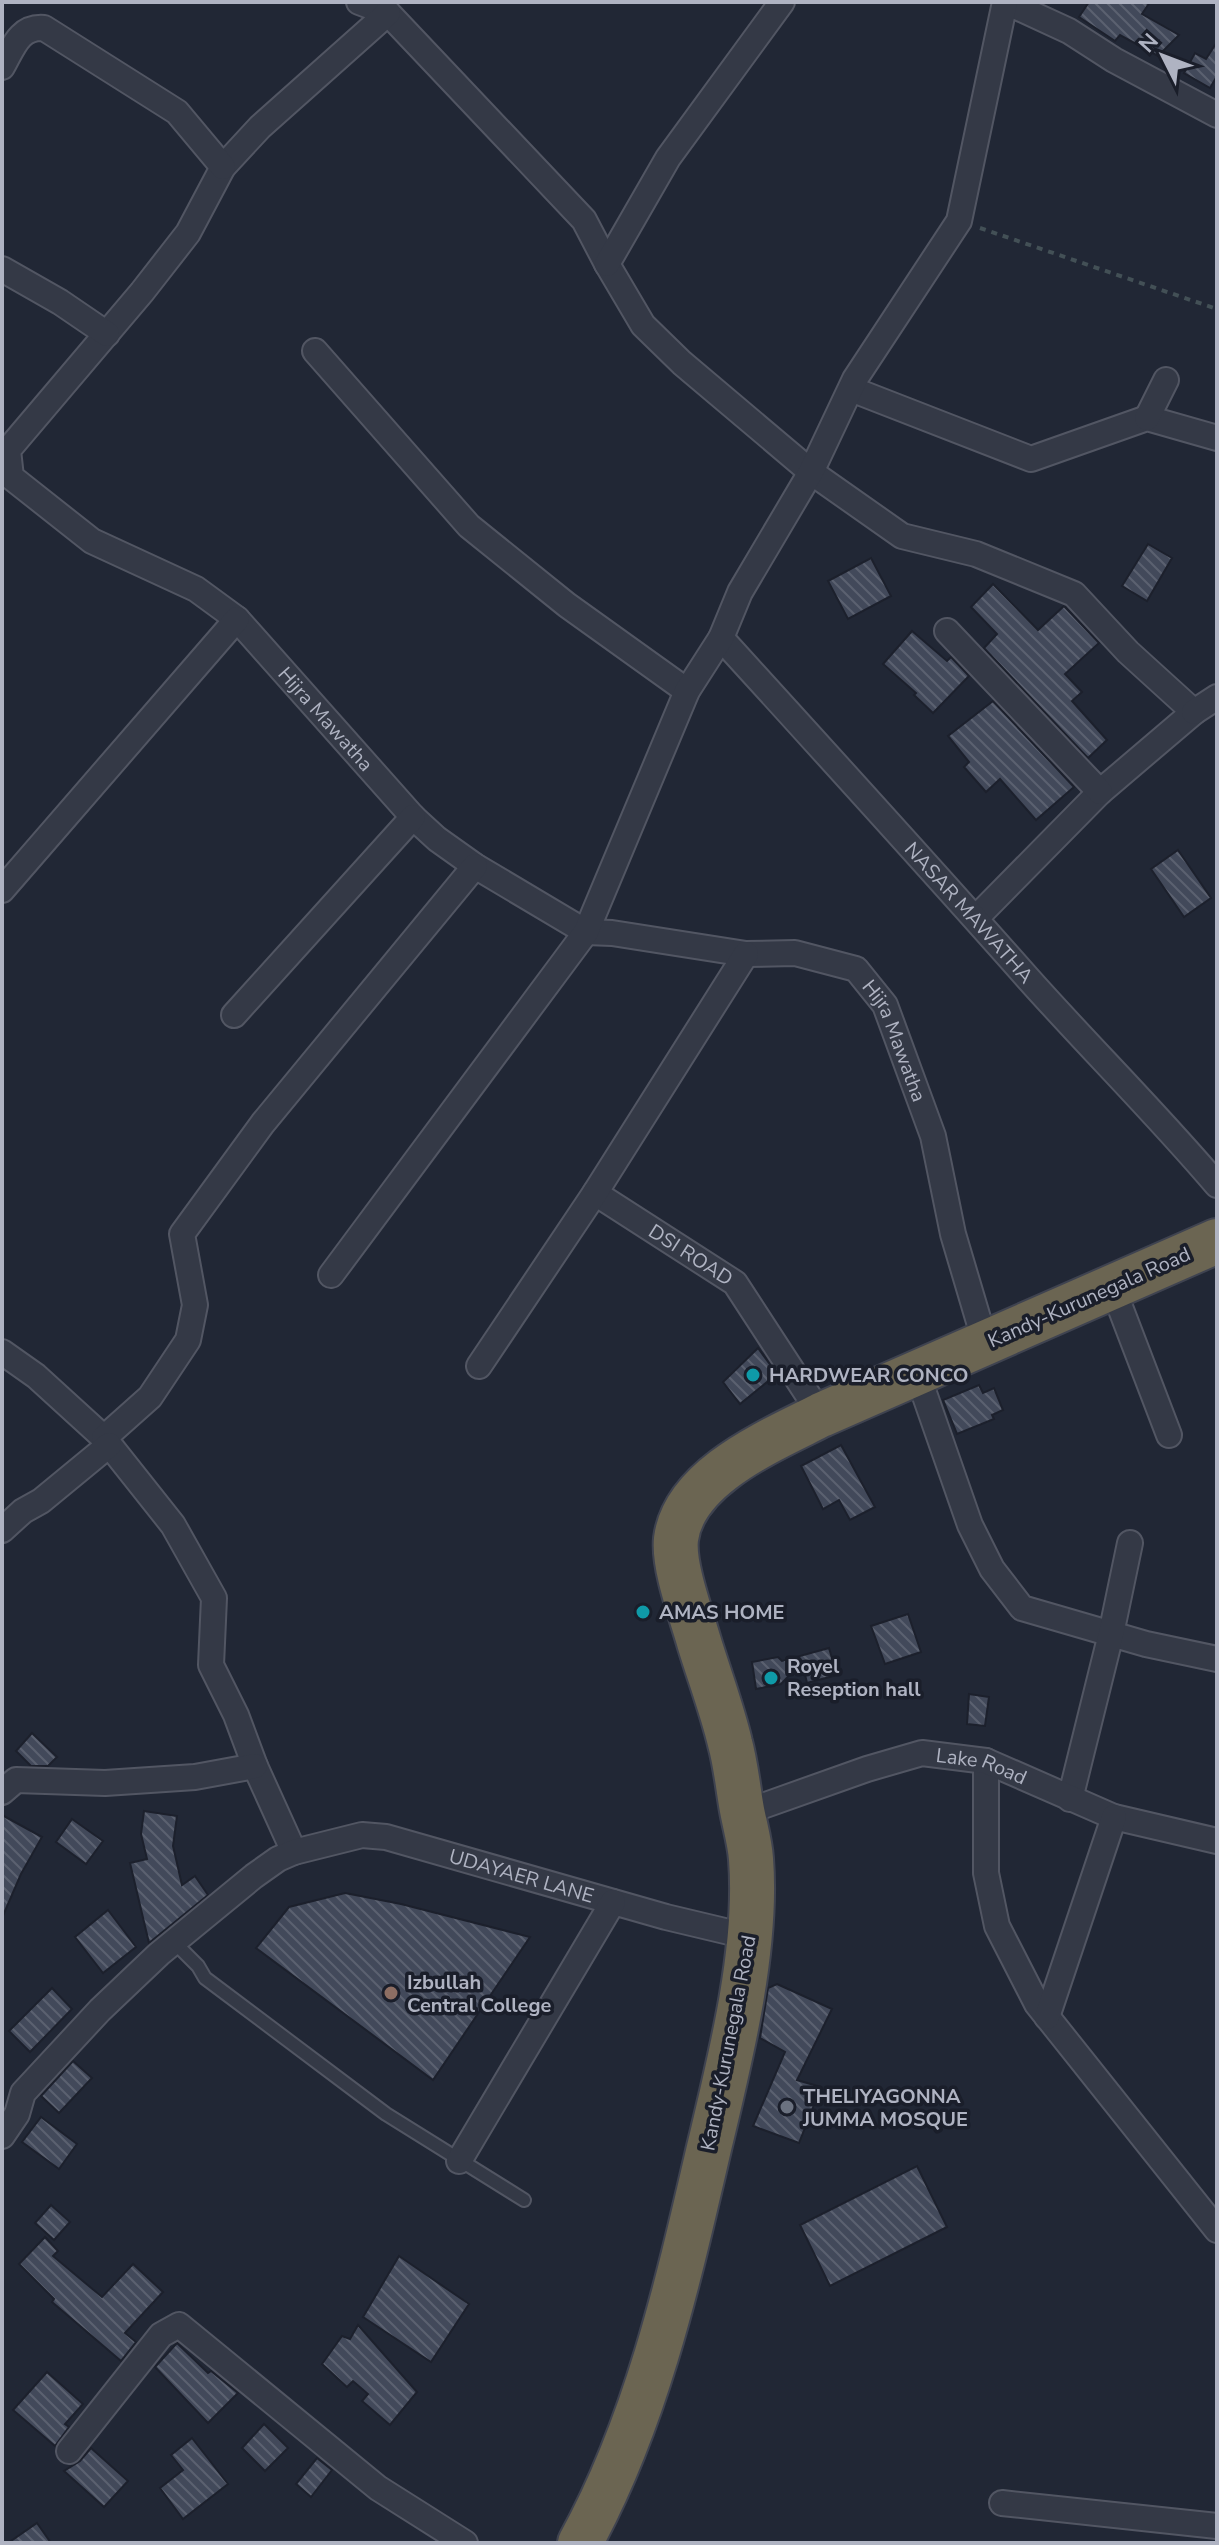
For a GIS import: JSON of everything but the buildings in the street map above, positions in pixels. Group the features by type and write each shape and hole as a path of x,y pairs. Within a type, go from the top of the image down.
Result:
{"highway":[{"name":"Kandy-Kurunegala Road","path":"580,2543 628,2436 665,2322 726,2077 750,1937 751,1859 730,1742 682,1581 676,1541 684,1510 702,1487 772,1440 821,1415 1217,1241"}],"street":[{"path":"359,2 388,13 584,220 643,325 682,363 811,472 902,536 976,554 1074,594 1128,652 1194,712"},
{"path":"607,264 668,158 782,2"},
{"path":"331,1275 586,932 687,691 721,638 740,592 811,472 851,389 959,221 1005,2 1069,31 1114,60 1217,115"},
{"name":"Hijra Mawatha","path":"388,13 260,127 223,167 188,233 8,450 11,477 92,541 196,589 237,619 413,817 437,839 475,866 586,932 612,933 746,954 795,953 856,969 885,1005 933,1136 953,1234 985,1342"},
{"path":"2,67 21,33 33,27 44,28 177,112 223,167"},
{"path":"2,269 60,302 107,334"},
{"path":"315,351 469,526 567,605 687,691"},
{"path":"1147,418 1166,380"},
{"path":"851,389 1031,459 1147,418 1217,438"},
{"path":"2,890 237,619"},
{"path":"947,631 1100,792"},
{"name":"NASAR MAWATHA","path":"721,638 1217,1185"},
{"path":"976,918 1100,792 1194,712 1217,697"},
{"path":"234,1015 413,817"},
{"path":"2,1530 23,1511 41,1501 150,1397 188,1340 195,1305 182,1234 263,1123 475,866"},
{"path":"479,1366 595,1193 746,954"},
{"name":"DSI ROAD","path":"595,1193 735,1283 821,1415"},
{"path":"1112,1286 1169,1435"},
{"path":"2,1352 36,1376 106,1442 173,1525 214,1598 211,1665 236,1715 294,1852"},
{"path":"917,1373 970,1525 992,1569 1022,1608 1111,1634 1217,1659"},
{"path":"1070,1799 1130,1543"},
{"name":"Lake Road","path":"743,1813 922,1753 986,1761 1114,1817 1217,1841"},
{"path":"986,1761 986,1873 997,1926 1037,2004 1217,2230"},
{"path":"2,1792 16,1780 105,1783 195,1777 255,1766"},
{"path":"1047,2017 1114,1817"},
{"name":"UDAYAER LANE","path":"2,2136 17,2114 23,2093 100,2010 174,1942 254,1876 294,1852 362,1835 386,1837 613,1902 750,1937"},
{"path":"459,2161 613,1902"},
{"path":"69,2451 161,2335 179,2325 378,2488 465,2543"},
{"path":"1002,2503 1217,2526"}],"lane":[{"path":"174,1942 198,1966 205,1978 386,2114 524,2200"}],"path":[{"path":"959,221 1217,309"}],"place":[{"name":"HARDWEAR CONCO","path":"753,1375"},
{"name":"AMAS HOME","path":"643,1612"},
{"name":"Royel Reseption hall","path":"771,1678"},
{"name":"Izbullah Central College","path":"391,1993"},
{"name":"THELIYAGONNA JUMMA MOSQUE","path":"787,2107"}]}
